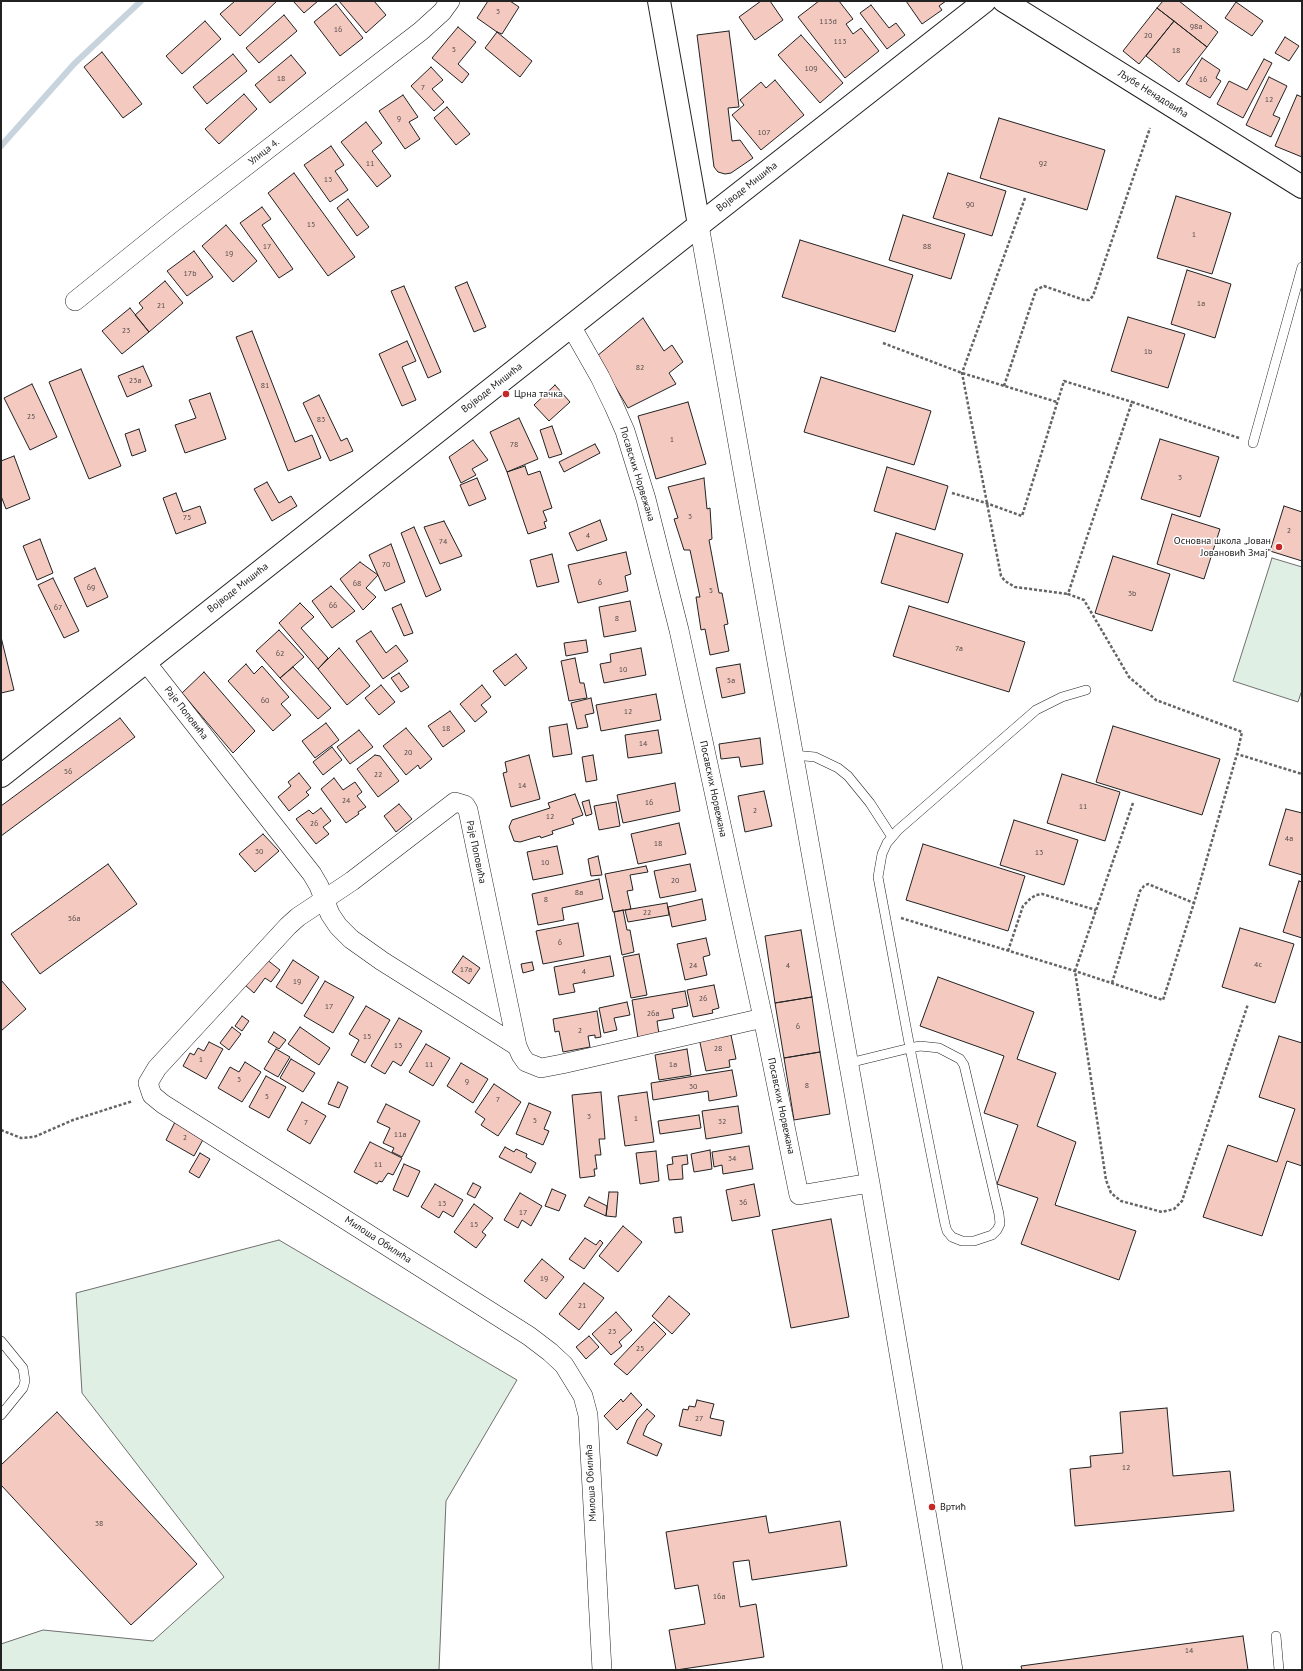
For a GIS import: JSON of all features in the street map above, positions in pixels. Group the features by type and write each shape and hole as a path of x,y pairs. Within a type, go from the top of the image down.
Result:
{"main road":[{"path":"659,1 699,225"},
{"name":"Војводе Мишића","path":"1,776 570,326 985,1"},
{"name":"Љубе Ненадовића","path":"1004,1 1302,187"}],"street":[{"name":"Улица 4.","path":"75,301 172,223 421,31 442,12 450,1"},
{"path":"699,225 849,1063 952,1670"},
{"name":"Посавских Норвежана","path":"570,326 600,377 614,406 625,432 646,499 679,630 763,1018 799,1195 870,1183"},
{"name":"Раје Поповића","path":"145,661 312,874 319,886 330,914 338,926 351,939 382,961 517,1046"},
{"name":"Раје Поповића","path":"324,900 352,881 455,802 464,805 468,810 517,1046 520,1055 526,1062 541,1068 763,1018"},
{"path":"152,1095 148,1083 157,1068 288,926 298,917 324,900"},
{"name":"Милоша Обилића","path":"152,1095 163,1104 529,1336 564,1365 583,1396 588,1415 602,1670"}],"lane":[{"path":"1252,443 1302,267"},
{"path":"849,1063 910,1048 920,1046 939,1048 955,1055 964,1065 999,1214 1000,1224 992,1236 983,1239 962,1241 952,1236 947,1231 910,1048 878,877 882,854 892,837 1036,710 1062,696 1086,690"},
{"path":"794,755 815,757 827,762 848,776 870,803 892,837"},
{"path":"1,1341 23,1368 25,1381 23,1388 1,1415"},
{"path":"1276,1636 1278,1670"}],"path":[{"path":"1004,386 1036,290 1044,286 1084,300 1089,300 1093,296 1150,128"},
{"path":"885,913 1075,971 1163,1000 1194,903 1242,732 1156,700 1128,677 1084,600 1068,594 1015,587 1005,581 999,570 962,373 1025,198"},
{"path":"883,343 962,373 1057,402"},
{"path":"952,493 1022,516 1064,380 1252,443"},
{"path":"1068,594 1132,402"},
{"path":"1237,754 1302,774"},
{"path":"1133,803 1075,971 1108,1187 1111,1193 1121,1202 1154,1211 1169,1211 1179,1205 1182,1201 1248,1004"},
{"path":"1112,983 1140,891 1144,886 1148,884 1194,903"},
{"path":"1008,951 1023,906 1036,895 1042,894 1096,910"},
{"path":"1,1130 21,1138 34,1138 73,1120 152,1095"}],"green space":[{"path":"1272,558 1302,567 1302,690 1298,702 1233,681"},
{"path":"279,1240 517,1380 446,1501 439,1670 1,1670 1,1644 43,1630 153,1641 224,1577 82,1393 76,1293"}],"building":[{"path":"235,1 277,1 240,36 220,14"},
{"path":"293,1 318,1 304,13"},
{"path":"339,1 374,1 386,15 366,33"},
{"path":"488,1 510,1 519,7 502,34 477,18"},
{"path":"761,1 770,1 783,20 755,40 739,17"},
{"path":"819,1 839,1 853,19 846,24 853,34 861,28 879,51 845,78 798,17"},
{"path":"906,1 946,1 939,6 942,10 922,24"},
{"path":"1163,1 1179,1 1218,32 1207,47 1157,8"},
{"path":"1236,2 1263,21 1252,36 1225,18"},
{"path":"336,4 363,38 340,56 314,22"},
{"path":"871,5 889,28 896,23 905,35 887,49 860,13"},
{"path":"1157,8 1174,21 1139,64 1123,51"},
{"path":"284,15 297,31 259,63 246,48"},
{"path":"205,21 221,39 182,74 166,56"},
{"path":"1174,21 1207,47 1179,82 1146,56"},
{"path":"458,27 476,42 458,64 469,74 462,83 432,58"},
{"path":"729,31 739,107 728,108 732,141 740,140 753,158 731,173 725,174 718,172 714,167 697,35"},
{"path":"497,32 532,61 520,77 485,48"},
{"path":"801,35 843,83 820,103 778,55"},
{"path":"1285,37 1299,46 1289,61 1275,53"},
{"path":"102,52 142,104 123,118 84,67"},
{"path":"233,54 247,71 207,104 193,87"},
{"path":"291,55 306,73 270,103 255,85"},
{"path":"1202,58 1220,70 1216,78 1221,81 1210,98 1186,84"},
{"path":"1264,59 1272,63 1243,118 1217,104 1229,81 1247,90"},
{"path":"431,67 443,80 432,89 444,102 434,111 411,86"},
{"path":"1269,77 1287,86 1273,115 1280,118 1271,137 1246,125"},
{"path":"775,80 804,115 761,150 732,115 744,105 740,100 761,82 766,88"},
{"path":"244,94 257,109 219,144 205,129"},
{"path":"403,95 418,117 409,122 420,139 405,149 379,111"},
{"path":"1297,95 1302,97 1302,157 1275,146"},
{"path":"447,107 470,134 456,145 434,118"},
{"path":"999,118 1105,150 1087,210 980,178"},
{"path":"366,122 382,143 372,151 391,176 377,187 341,142"},
{"path":"331,146 344,165 335,171 348,190 330,202 304,165"},
{"path":"294,173 355,257 328,276 268,193"},
{"path":"948,173 1006,191 992,236 933,218"},
{"path":"1176,196 1231,213 1212,274 1157,258"},
{"path":"348,199 369,227 357,236 337,208"},
{"path":"262,207 271,219 262,225 293,269 279,278 240,223"},
{"path":"903,215 965,234 951,279 889,260"},
{"path":"226,225 257,261 233,282 202,246"},
{"path":"800,240 913,275 895,332 782,297"},
{"path":"194,251 213,277 187,296 167,271"},
{"path":"1187,270 1231,284 1215,338 1171,324"},
{"path":"165,281 183,303 149,332 135,315 143,308 139,303"},
{"path":"467,282 486,327 474,332 455,287"},
{"path":"404,286 441,372 428,378 391,291"},
{"path":"130,308 149,332 122,354 102,331"},
{"path":"1128,317 1185,334 1168,388 1111,371"},
{"path":"643,318 664,351 672,345 683,362 669,373 676,384 628,408 597,356"},
{"path":"252,331 295,442 312,435 321,458 288,471 236,337"},
{"path":"407,341 416,361 402,367 416,400 402,406 379,354"},
{"path":"143,366 152,386 127,397 118,376"},
{"path":"81,369 121,466 89,479 49,382"},
{"path":"821,377 931,411 914,465 804,432"},
{"path":"32,384 57,437 30,450 4,398"},
{"path":"555,385 570,402 549,421 534,405"},
{"path":"210,393 226,439 185,453 175,425 196,418 189,400"},
{"path":"319,395 341,441 347,438 353,451 330,461 303,403"},
{"path":"688,402 706,464 656,479 638,416"},
{"path":"519,418 538,459 507,472 490,432"},
{"path":"552,426 562,454 549,458 540,430"},
{"path":"139,429 146,451 132,456 125,434"},
{"path":"1160,439 1219,457 1200,517 1141,499"},
{"path":"473,440 488,460 472,469 476,475 461,483 449,457"},
{"path":"595,444 600,453 564,472 559,462"},
{"path":"14,456 30,499 6,509 1,496 1,461"},
{"path":"525,466 528,475 540,471 552,508 543,511 547,521 544,522 546,528 528,534 507,472"},
{"path":"887,467 948,486 935,530 874,511"},
{"path":"477,478 486,499 469,506 460,485"},
{"path":"704,478 707,509 710,508 712,539 709,540 719,593 722,593 728,624 724,625 729,651 710,655 705,629 701,630 696,597 700,597 690,550 684,550 674,519 678,518 668,487"},
{"path":"267,482 279,503 291,496 297,506 272,521 254,489"},
{"path":"176,493 183,512 200,506 206,523 176,534 163,498"},
{"path":"1284,506 1302,512 1302,561 1270,551"},
{"path":"1172,514 1220,529 1204,579 1157,564"},
{"path":"600,520 607,540 577,551 569,533"},
{"path":"444,521 462,556 440,564 424,527"},
{"path":"414,527 441,590 426,597 401,533"},
{"path":"896,533 963,554 948,603 881,583"},
{"path":"40,539 53,573 37,580 23,546"},
{"path":"391,544 405,582 385,591 369,555"},
{"path":"626,552 631,574 625,576 628,591 578,603 568,565"},
{"path":"552,554 559,582 537,587 530,560"},
{"path":"1113,556 1170,574 1152,631 1095,613"},
{"path":"360,562 378,575 366,588 376,597 363,610 340,579"},
{"path":"95,568 108,597 87,607 74,578"},
{"path":"53,578 79,631 64,638 38,585"},
{"path":"331,586 355,611 332,628 312,601"},
{"path":"630,601 636,631 604,637 599,607"},
{"path":"300,603 314,617 301,628 328,658 318,669 279,623"},
{"path":"401,604 413,633 404,636 392,608"},
{"path":"909,606 1025,642 1009,692 893,656"},
{"path":"279,630 304,657 280,678 256,651"},
{"path":"371,631 386,653 396,645 408,661 383,679 356,641"},
{"path":"1,637 14,690 1,693"},
{"path":"586,640 588,652 566,656 564,643"},
{"path":"339,648 370,686 347,705 318,669"},
{"path":"641,648 646,675 604,683 600,664 611,662 610,654"},
{"path":"516,654 527,668 505,686 493,671"},
{"path":"575,658 580,683 584,683 587,698 569,701 561,661"},
{"path":"246,664 254,674 262,666 289,697 281,704 291,715 273,731 228,681"},
{"path":"740,664 745,693 722,698 716,668"},
{"path":"293,667 331,708 318,719 280,678"},
{"path":"204,672 255,731 233,753 182,693"},
{"path":"399,673 409,687 401,692 391,678"},
{"path":"381,685 395,702 379,715 365,698"},
{"path":"482,685 491,697 481,705 487,712 475,722 460,704"},
{"path":"656,694 661,720 601,731 596,705"},
{"path":"591,698 594,713 585,715 588,727 577,729 571,703"},
{"path":"450,711 465,731 443,747 428,726"},
{"path":"120,718 135,737 1,836 1,806"},
{"path":"326,723 339,740 315,758 302,741"},
{"path":"567,724 572,754 553,757 549,727"},
{"path":"1113,726 1220,759 1202,815 1096,782"},
{"path":"406,728 432,759 420,769 418,765 406,775 383,746"},
{"path":"359,730 373,747 350,764 337,747"},
{"path":"658,730 662,753 628,758 625,735"},
{"path":"760,738 763,764 741,767 739,757 721,759 719,744"},
{"path":"332,747 342,760 323,775 313,762"},
{"path":"375,755 380,756 399,781 378,797 357,769"},
{"path":"529,755 540,799 511,807 503,773 507,772 505,762"},
{"path":"593,755 597,780 586,782 582,757"},
{"path":"299,773 311,788 306,792 309,795 289,811 278,797 291,786 288,782"},
{"path":"1062,774 1120,792 1105,841 1047,823"},
{"path":"334,778 343,790 355,782 362,792 357,796 366,807 346,823 321,789"},
{"path":"675,783 680,811 623,823 617,795"},
{"path":"764,791 772,826 745,832 738,796"},
{"path":"575,794 583,815 572,819 574,824 552,831 553,834 541,838 540,836 520,842 514,841 509,827 512,820 550,808 548,803"},
{"path":"589,800 592,814 586,816 582,802"},
{"path":"616,802 620,826 599,830 594,806"},
{"path":"399,804 412,819 396,832 384,816"},
{"path":"321,808 331,821 323,827 329,834 316,844 296,819 309,810 313,814"},
{"path":"1286,809 1302,813 1302,875 1269,865"},
{"path":"1014,820 1078,840 1064,885 1000,865"},
{"path":"679,823 686,854 638,864 631,834"},
{"path":"263,834 279,851 255,872 239,854"},
{"path":"923,844 1025,876 1008,931 906,900"},
{"path":"557,846 563,874 533,880 527,852"},
{"path":"598,856 602,875 591,876 588,859"},
{"path":"108,864 137,904 40,974 11,934"},
{"path":"690,864 696,891 660,898 654,871"},
{"path":"646,866 648,872 630,875 633,890 627,891 631,909 613,912 605,874"},
{"path":"599,879 603,899 562,908 564,920 538,925 532,894"},
{"path":"1299,881 1302,882 1302,938 1283,932"},
{"path":"702,899 706,920 672,927 668,907"},
{"path":"667,903 669,915 628,922 625,910"},
{"path":"623,910 627,930 630,930 634,952 622,955 614,912"},
{"path":"578,923 584,956 543,964 536,931"},
{"path":"1240,928 1294,944 1275,1003 1222,987"},
{"path":"801,930 812,997 775,1003 765,936"},
{"path":"706,938 710,955 703,957 707,975 685,980 677,944"},
{"path":"639,954 647,995 631,998 623,957"},
{"path":"463,956 480,968 469,984 452,972"},
{"path":"610,956 614,976 573,984 575,992 559,995 554,967"},
{"path":"266,959 280,970 271,982 265,978 254,993 245,985"},
{"path":"293,960 319,977 302,1004 276,987"},
{"path":"532,962 534,970 523,973 521,964"},
{"path":"938,977 1034,1012 1017,1059 1056,1073 1037,1126 1076,1142 1055,1205 1136,1231 1119,1280 1021,1244 1038,1198 997,1184 1018,1125 984,1113 1004,1056 920,1026"},
{"path":"1,980 26,1009 1,1031"},
{"path":"325,981 354,997 333,1033 304,1016"},
{"path":"714,985 719,1008 712,1010 713,1013 693,1017 687,990"},
{"path":"685,991 688,1006 672,1009 674,1018 657,1021 659,1034 638,1038 632,1000"},
{"path":"812,997 820,1052 784,1058 775,1003"},
{"path":"627,1002 630,1015 614,1018 617,1030 604,1033 599,1008"},
{"path":"366,1006 390,1020 365,1063 351,1055 359,1040 349,1034"},
{"path":"597,1011 601,1037 595,1038 595,1035 588,1036 590,1047 563,1052 559,1031 555,1032 553,1019"},
{"path":"242,1016 249,1021 242,1031 235,1026"},
{"path":"399,1018 422,1031 401,1066 393,1061 385,1074 371,1066"},
{"path":"232,1027 241,1034 229,1050 220,1043"},
{"path":"300,1027 330,1048 319,1065 288,1044"},
{"path":"274,1032 286,1040 279,1049 268,1042"},
{"path":"723,1034 723,1037 731,1035 736,1059 729,1060 730,1067 706,1071 699,1038"},
{"path":"1279,1036 1302,1043 1302,1166 1287,1161 1262,1236 1203,1217 1228,1145 1277,1162 1295,1109 1259,1097"},
{"path":"209,1042 223,1049 206,1079 183,1066 190,1053 194,1055 198,1048 204,1051"},
{"path":"426,1044 450,1058 433,1086 409,1072"},
{"path":"276,1049 290,1057 278,1077 264,1069"},
{"path":"687,1049 691,1075 659,1080 655,1055"},
{"path":"820,1052 830,1114 794,1120 784,1058"},
{"path":"291,1059 315,1073 303,1092 280,1078"},
{"path":"245,1062 261,1072 242,1102 218,1088 230,1067 239,1072"},
{"path":"461,1063 488,1079 473,1103 447,1086"},
{"path":"732,1070 737,1096 709,1101 708,1091 653,1100 651,1083"},
{"path":"266,1076 286,1087 269,1118 249,1107"},
{"path":"338,1082 348,1087 339,1108 328,1104"},
{"path":"494,1084 521,1102 498,1136 481,1125 485,1119 475,1112"},
{"path":"601,1092 605,1139 599,1139 601,1155 595,1155 597,1169 594,1169 595,1176 580,1178 572,1095"},
{"path":"647,1092 654,1142 625,1146 618,1096"},
{"path":"302,1102 326,1116 310,1144 287,1130"},
{"path":"529,1103 551,1112 544,1129 549,1131 543,1145 516,1134"},
{"path":"386,1104 420,1121 402,1157 392,1152 394,1148 383,1143 390,1128 377,1122"},
{"path":"738,1106 742,1133 706,1139 702,1111"},
{"path":"699,1115 701,1128 660,1134 658,1121"},
{"path":"176,1120 205,1136 194,1156 166,1140"},
{"path":"370,1142 402,1158 393,1175 388,1173 382,1182 379,1181 377,1184 354,1172"},
{"path":"749,1146 753,1169 723,1174 722,1165 714,1167 712,1152"},
{"path":"505,1147 514,1152 516,1149 527,1154 526,1157 536,1163 531,1173 499,1157"},
{"path":"710,1150 712,1169 694,1172 691,1154"},
{"path":"656,1151 659,1181 640,1184 636,1153"},
{"path":"200,1153 210,1159 199,1178 189,1172"},
{"path":"687,1155 688,1164 682,1165 683,1179 669,1180 667,1165 673,1164 672,1157"},
{"path":"404,1164 420,1171 408,1197 393,1190"},
{"path":"473,1183 481,1187 475,1198 467,1194"},
{"path":"435,1184 463,1200 453,1217 443,1211 439,1218 421,1207"},
{"path":"754,1184 760,1216 732,1221 726,1190"},
{"path":"552,1189 566,1195 559,1211 545,1206"},
{"path":"609,1192 618,1192 616,1217 606,1216"},
{"path":"520,1193 542,1206 531,1226 522,1220 518,1228 504,1220"},
{"path":"589,1197 607,1206 606,1216 584,1206"},
{"path":"474,1204 493,1218 482,1232 486,1235 476,1248 454,1232"},
{"path":"681,1217 683,1232 675,1233 673,1218"},
{"path":"831,1219 849,1317 791,1328 772,1230"},
{"path":"623,1226 642,1242 618,1272 599,1256"},
{"path":"585,1238 596,1245 600,1240 603,1243 584,1269 569,1259"},
{"path":"542,1259 564,1277 546,1299 524,1281"},
{"path":"584,1283 604,1298 579,1330 559,1314"},
{"path":"669,1296 690,1314 672,1334 652,1316"},
{"path":"616,1312 632,1330 619,1342 622,1346 611,1355 592,1334"},
{"path":"654,1322 666,1334 627,1375 614,1364"},
{"path":"589,1336 599,1347 586,1359 576,1347"},
{"path":"631,1393 642,1405 617,1430 604,1416 621,1399 623,1402"},
{"path":"697,1400 714,1404 710,1418 724,1421 721,1436 679,1426 683,1409 688,1410 689,1406 695,1407"},
{"path":"1167,1408 1173,1476 1230,1471 1234,1511 1075,1526 1070,1469 1091,1467 1090,1456 1123,1453 1120,1412"},
{"path":"647,1409 655,1416 647,1425 643,1435 662,1444 657,1456 627,1443 637,1420"},
{"path":"57,1412 197,1564 131,1625 1,1485 1,1465"},
{"path":"766,1516 769,1533 840,1521 847,1566 752,1580 749,1560 733,1562 740,1607 756,1604 764,1657 676,1670 669,1630 705,1624 698,1585 675,1589 666,1532"},
{"path":"1243,1636 1248,1670 1022,1670 1021,1666"}],"waterway":[{"path":"1,146 74,64 141,1"}],"place":[{"name":"Црна тачка","path":"506,394"},
{"name":"Основна школа „Јован Јовановић Змај”","path":"1279,547"},
{"name":"Вртић","path":"932,1507"}]}
